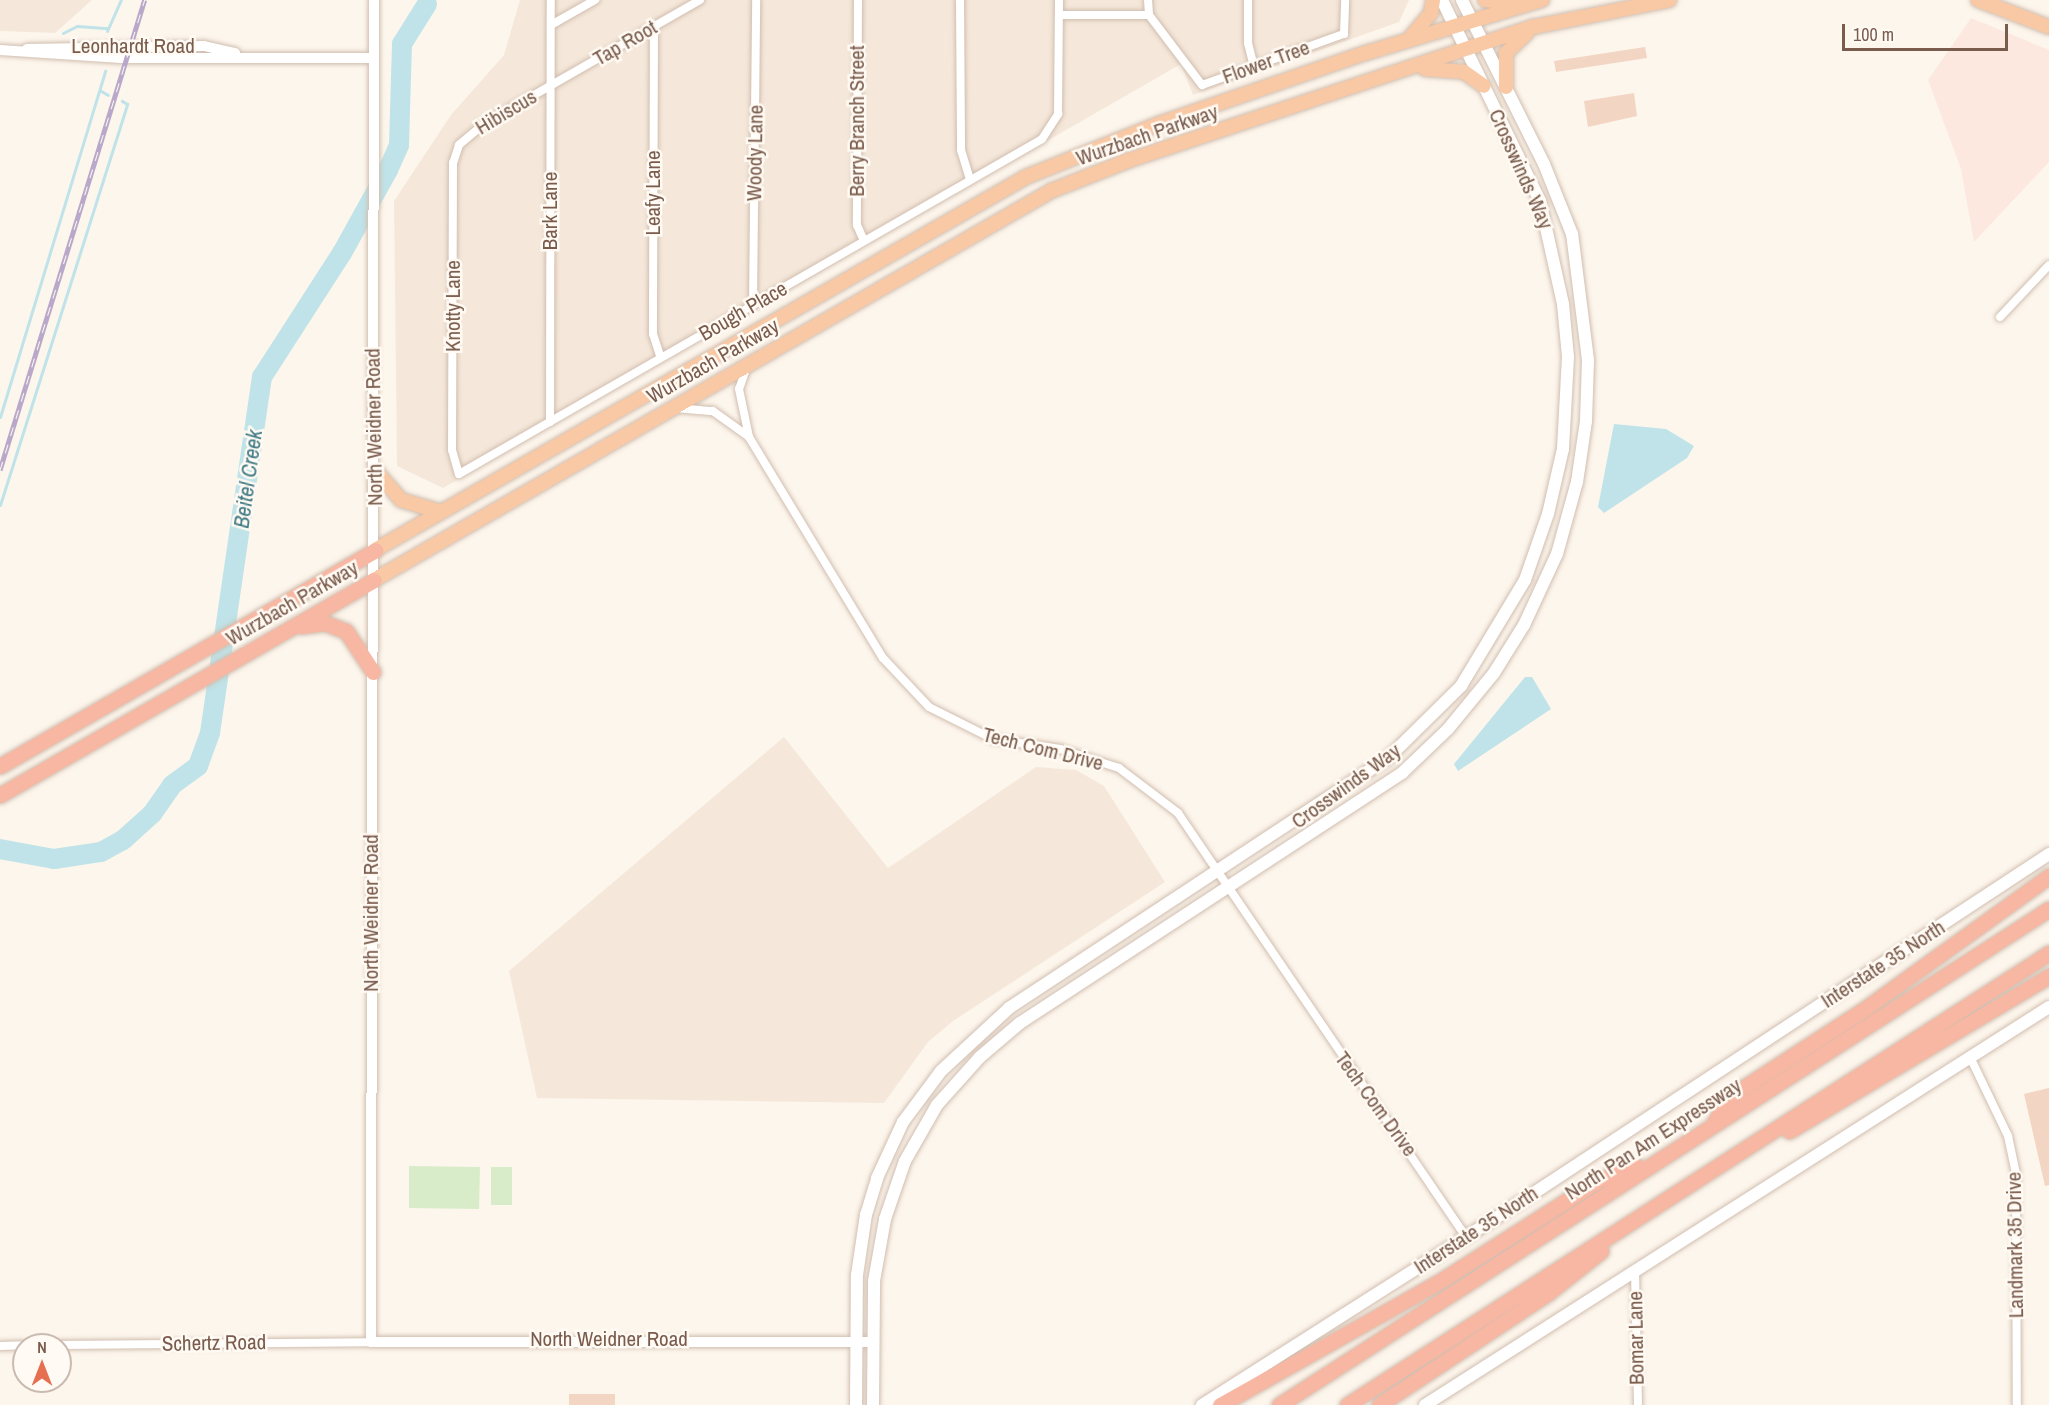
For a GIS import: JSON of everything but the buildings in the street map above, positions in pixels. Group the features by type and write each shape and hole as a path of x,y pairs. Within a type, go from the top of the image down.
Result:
{"highway":[{"path":"1407,40 1423,25 1433,0"},
{"path":"1485,0 1527,4"},
{"name":"Wurzbach Parkway","path":"0,766 1026,177 1161,123 1407,40 1542,0"},
{"name":"Wurzbach Parkway","path":"0,795 1051,191 1127,161 1411,70 1533,27 1670,0"},
{"path":"1978,0 2049,27"},
{"path":"1506,87 1506,53 1533,27"},
{"path":"1411,70 1464,72 1484,86"},
{"path":"375,470 401,500 441,512"},
{"path":"295,627 325,623 346,631 373,672"},
{"path":"1712,1126 1729,1096 1866,1008 2049,876"},
{"name":"North Pan Am Expressway","path":"1279,1405 2049,909"},
{"path":"1347,1405 2049,953"},
{"path":"1696,1180 1849,1099 2049,976"},
{"path":"1220,1405 1445,1278 1599,1180 1666,1155"},
{"path":"1379,1405 1547,1293 1678,1191"}],"main road":[{"name":"Crosswinds Way","path":"856,1341 857,1275 866,1215 882,1166 921,1095 966,1043 1009,1008 1218,873 1388,758 1442,707 1477,662 1525,580 1548,514 1563,449 1566,337 1551,237 1543,210 1442,0"},
{"name":"Crosswinds Way","path":"872,1342 874,1281 885,1219 905,1161 937,1105 980,1057 1020,1023 1229,889 1402,773 1468,706 1511,647 1557,554 1575,492 1586,421 1585,336 1572,234 1544,164 1462,0"},
{"path":"1566,337 1585,336"},
{"name":"Interstate 35 North","path":"1202,1405 1466,1237 2049,854"},
{"path":"1425,1405 2049,1007"},
{"path":"921,1095 937,1105"},
{"path":"856,1341 856,1405"},
{"path":"872,1342 873,1405"}],"street":[{"name":"North Weidner Road","path":"374,0 371,166 375,470 371,1342 872,1342"},
{"name":"Bark Lane","path":"550,422 551,0"},
{"path":"551,25 595,0"},
{"name":"Tap Root","path":"550,86 700,0"},
{"name":"Woody Lane","path":"753,305 756,0"},
{"name":"Berry Branch Street","path":"858,0 857,225 864,241"},
{"path":"960,0 961,150 970,180"},
{"name":"Bough Place","path":"459,474 1049,133 1057,121 1059,0"},
{"path":"1059,15 1149,15 1148,0"},
{"path":"1248,0 1248,43 1254,67"},
{"name":"Flower Tree","path":"1149,15 1202,85 1344,32 1345,0"},
{"name":"Leafy Lane","path":"654,26 653,334 662,358"},
{"name":"Leonhardt Road","path":"0,50 121,58 247,56 373,58"},
{"name":"Hibiscus","path":"463,139 550,86"},
{"name":"Knotty Lane","path":"459,474 452,450 453,175 454,156 463,139"},
{"path":"2000,317 2049,265"},
{"name":"Tech Com Drive","path":"747,366 739,389 749,437 883,658 914,694 971,731 1092,758 1139,780 1178,813 1466,1237"},
{"name":"Tech Com Drive","path":"673,408 713,411 749,437"},
{"name":"Landmark 35 Drive","path":"1970,1058 2008,1136 2016,1174 2017,1405"},
{"name":"Bomar Lane","path":"1635,1272 1638,1405"},
{"name":"Schertz Road","path":"72,1345 371,1342"}],"shaded area":[{"path":"0,0 92,0 55,33 0,31"},
{"path":"520,0 1409,0 1399,22 1193,95 1181,64 443,488 397,466 394,201 451,115 504,55"},
{"path":"1971,18 2049,50 2049,162 1974,242 1961,169 1928,80"},
{"path":"784,737 888,868 1036,767 1076,770 1104,786 1165,882 953,1021 928,1042 884,1103 537,1098 509,971"}],"green space":[{"path":"409,1166 480,1167 479,1209 409,1208"},
{"path":"491,1167 512,1167 512,1205 491,1205"}],"water":[{"path":"1614,424 1666,429 1694,446 1687,458 1604,513 1598,507"},
{"path":"1525,677 1532,677 1551,709 1458,771 1454,764"}],"waterway":[{"path":"107,31 121,0"},
{"name":"Beitel Creek","path":"427,4 428,0"},
{"name":"Beitel Creek","path":"0,849 54,859 101,852 123,840 152,814 172,785 198,766 210,733 262,377 342,253 388,170 399,145 402,44 427,4"},
{"path":"63,33 77,26 108,28"},
{"path":"0,417 105,71"},
{"path":"101,91 108,95"},
{"path":"0,505 127,104 122,101"}],"railway":[{"path":"0,470 145,0"}]}
